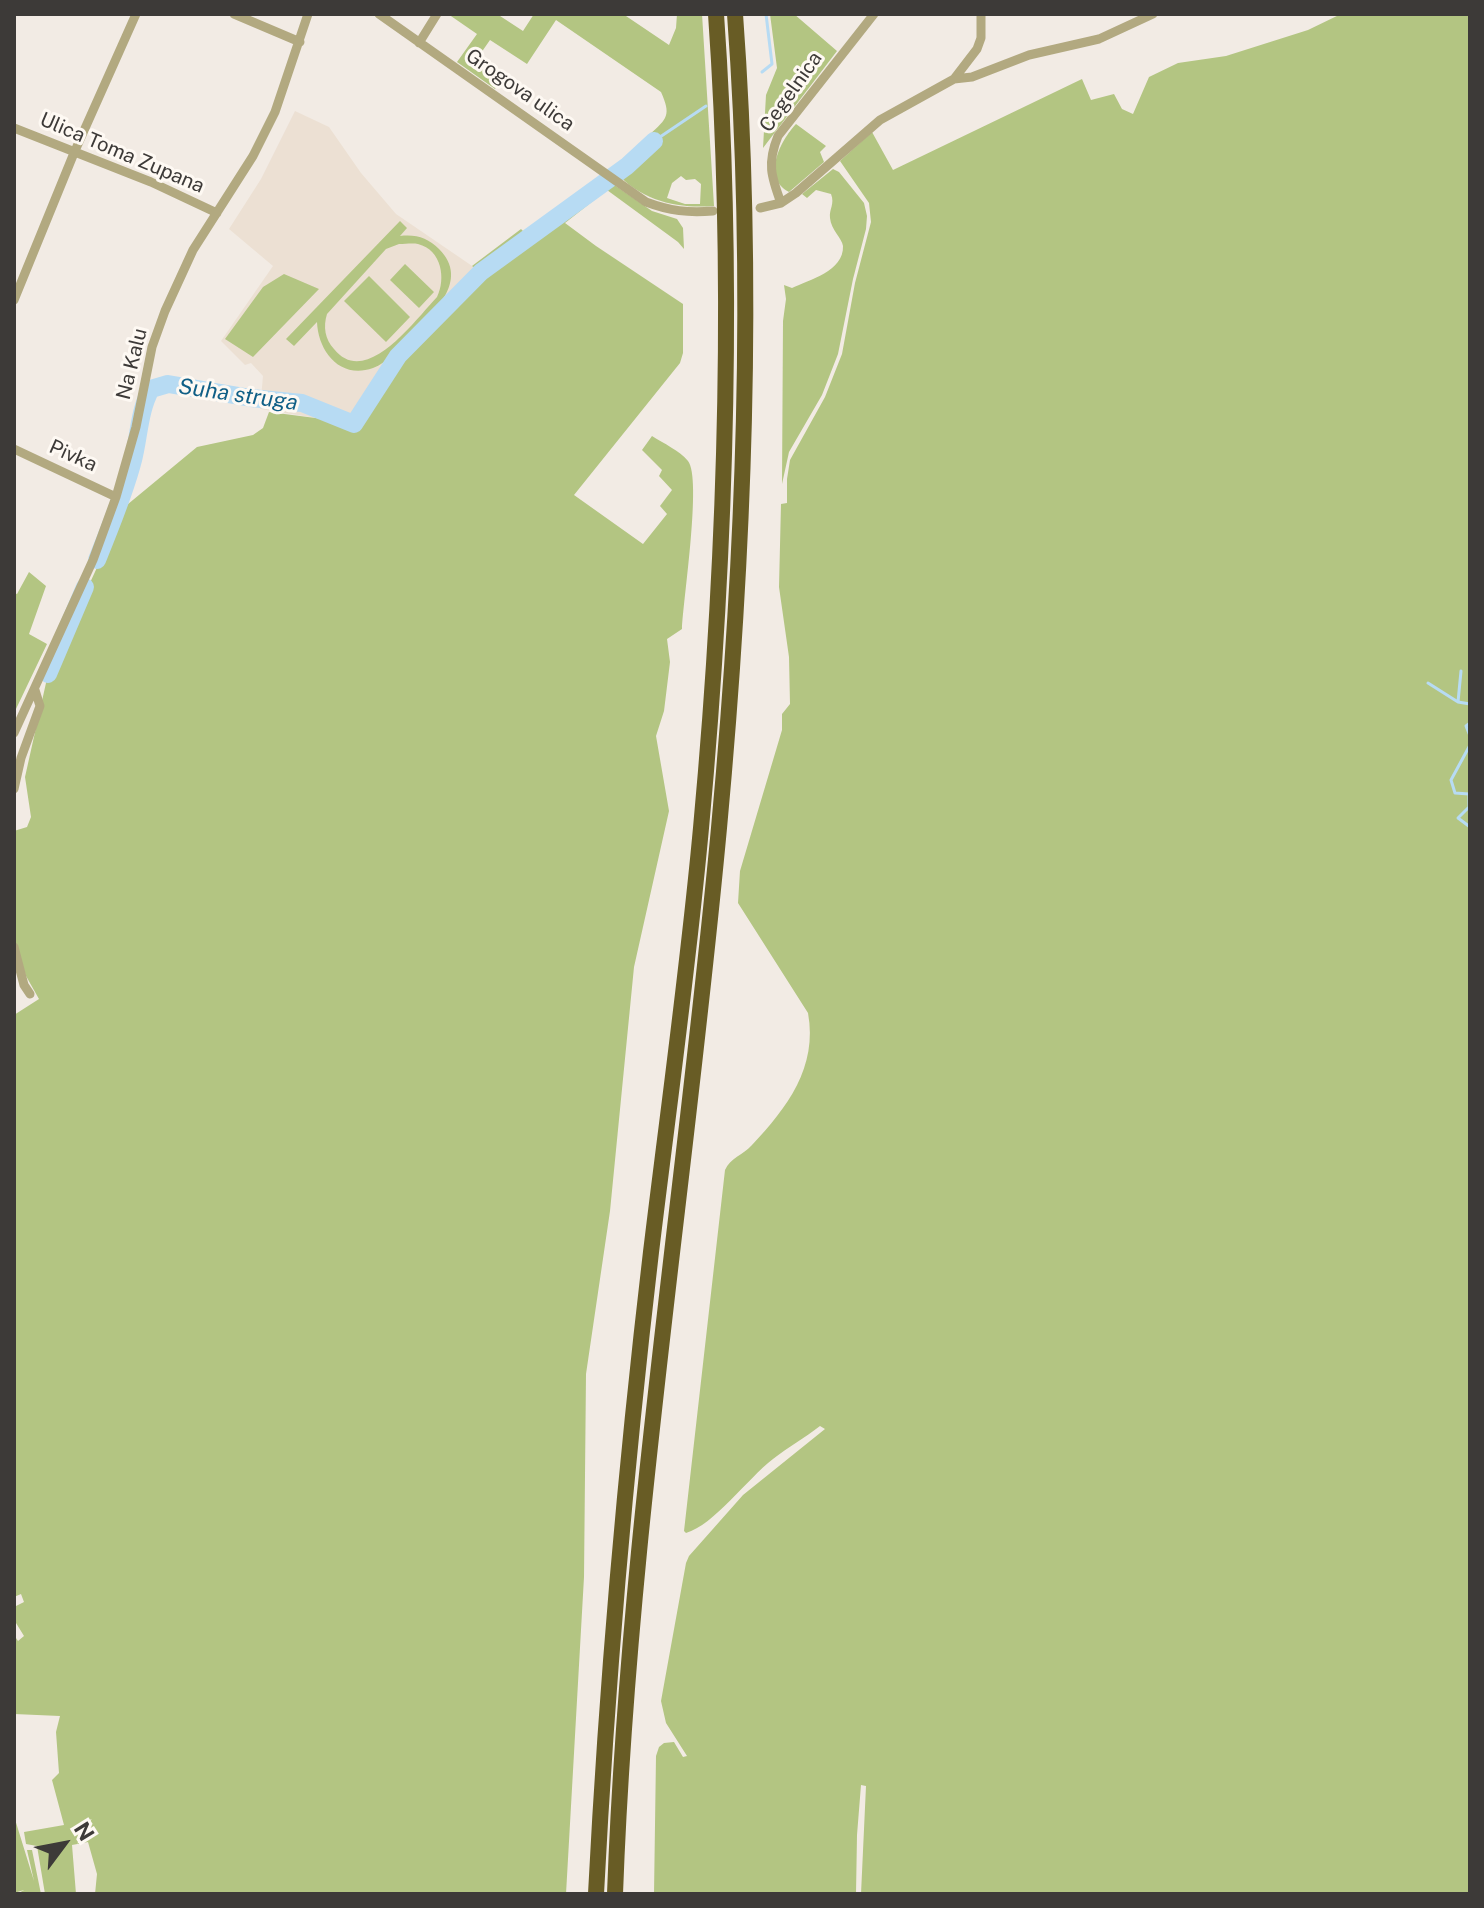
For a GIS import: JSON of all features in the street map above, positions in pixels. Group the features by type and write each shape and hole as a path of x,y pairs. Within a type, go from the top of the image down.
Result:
{"highway":[{"path":"596,1894 621,1531 701,830 718,597 724,489 726,219 716,14"},
{"path":"615,1894 634,1596 719,828 742,501 745,224 735,14"}],"street":[{"path":"14,300 74,153 136,14"},
{"path":"234,14 300,42"},
{"name":"Na Kalu","path":"14,733 93,560 116,497 152,347 165,311 193,250 253,156 274,115 308,14"},
{"name":"Grogova ulica","path":"379,14 646,202 669,211 713,211"},
{"path":"419,43 437,14"},
{"name":"Cegelnica","path":"781,203 771,169 771,154 778,136 874,14"},
{"path":"954,79 977,49 981,38 981,14"},
{"path":"760,208 781,203 807,185 880,120 954,79 972,77 1029,55 1099,39 1153,14"},
{"name":"Ulica Toma Zupana","path":"14,128 151,182 217,213"},
{"name":"Pivka","path":"14,449 116,497"},
{"path":"98,487 111,483 126,463"},
{"path":"14,789 21,758 40,706 35,690"},
{"path":"14,947 24,985 30,994"}],"shaded area":[{"path":"295,111 329,127 361,173 396,214 481,272 398,356 354,424 260,409 263,376 251,363 245,365 221,341 273,266 229,229 261,179"}],"green space":[{"path":"448,14 497,14 523,31 534,14 623,14 669,45 676,28 677,14 702,14 714,206 687,206 649,197 617,173 651,147 649,135 667,111 661,92 556,20 527,64 490,40 474,63 501,80 495,89 457,62 477,34","holes":["681,176 686,180 695,179 701,184 700,204 685,204 667,198 672,183"]},
{"path":"770,14 794,14 837,51 763,148 766,95 777,68"},
{"path":"1341,14 1470,14 1470,1894 861,1894 866,1786 861,1785 856,1894 654,1894 656,1756 664,1743 674,1742 683,1757 687,1756 666,1723 661,1701 686,1563 743,1495 825,1429 820,1426 779,1455 708,1521 686,1533 684,1531 725,1170 765,1131 788,1101 804,1069 808,1051 808,1013 738,903 740,871 782,730 782,714 790,704 789,657 779,587 781,504 787,503 790,460 825,397 842,354 855,283 871,222 869,203 840,161 872,132 893,170 1082,79 1091,100 1114,94 1122,109 1133,114 1149,77 1178,63 1226,56 1308,30"},
{"path":"796,124 826,146 820,152 824,162 789,192 776,177 776,158"},
{"path":"833,169 839,172 864,203 866,229 838,354 822,395 789,452 782,484 784,285 792,288 816,278 832,268 842,255 843,246 830,218 831,194 816,190 807,198 802,194"},
{"path":"610,182 652,211 677,219 683,228 684,249 607,190 565,223 683,304 683,353 680,363 574,495 643,544 667,514 660,506 672,490 659,476 662,470 642,450 652,436 688,461 692,472 693,514 682,629 667,639 670,662 664,711 656,736 669,811 634,967 610,1211 586,1374 584,1577 566,1894 95,1894 97,1874 88,1842 72,1845 76,1894 45,1894 37,1846 26,1844 24,1832 64,1825 52,1780 59,1773 56,1732 60,1716 14,1714 14,1635 18,1641 24,1636 14,1623 14,1607 24,1602 21,1594 14,1597 14,1015 39,999 26,976 14,942 14,831 27,827 31,817 25,777 48,674 100,561 116,514 197,447 253,435 263,428 269,412 354,423 398,356 481,273 472,266 521,229 526,234 510,247 512,250"},
{"path":"400,221 407,228 400,236 416,236 431,242 448,261 450,285 445,296 428,318 378,366 361,371 341,366 326,352 317,322 294,346 286,339","holes":["399,244 416,244 432,252 441,274 437,297 389,347 360,361 347,359 334,349 327,337 327,314 386,249"]},
{"path":"405,264 434,292 419,308 390,280"},
{"path":"284,274 319,289 253,357 225,339 263,287"},
{"path":"369,276 410,317 386,342 344,301"},
{"path":"29,572 46,586 29,634 47,644 16,709 14,593 17,594"},
{"path":"14,1816 34,1881 27,1850 32,1850 41,1894 17,1894 24,1890 14,1893"}],"waterway":[{"path":"762,72 772,64 766,14"},
{"path":"654,141 706,106"},
{"name":"Suha struga","path":"97,560 125,486 151,389 168,384 302,403 354,424 398,356 481,272 627,166 654,141"},
{"name":"Suha struga","path":"48,674 85,587"},
{"path":"1461,671 1458,702 1470,704"},
{"path":"1428,683 1458,702"},
{"path":"1470,723 1466,726 1470,736"},
{"path":"1470,745 1451,780 1455,793 1469,794 1469,807 1458,818 1470,827"}]}
